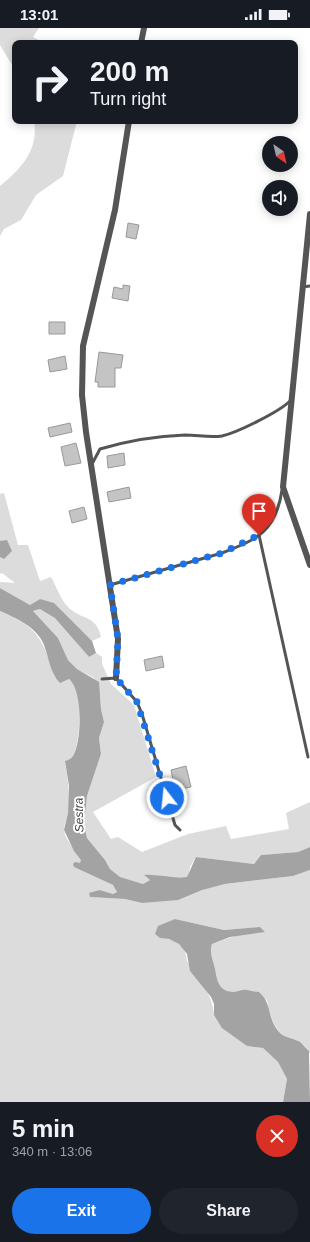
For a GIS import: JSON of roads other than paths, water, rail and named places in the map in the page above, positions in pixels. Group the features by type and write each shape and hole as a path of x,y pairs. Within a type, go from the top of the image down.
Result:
{"street":[{"path":"142,40 144,28"},
{"path":"116,678 118,639 90,467 82,395 83,346 115,210 129,124"},
{"path":"310,214 290,401 283,487 310,565"}],"lane":[{"path":"302,287 310,286"},
{"path":"90,467 100,449 153,438 186,435 207,438 224,435 276,412 290,401"},
{"path":"110,585 222,553 259,535 273,522 279,508 283,487"},
{"path":"259,535 308,757"},
{"path":"102,679 116,678 137,702 175,825 180,830"}],"water":[{"path":"7,540 12,551 4,559 0,557 0,541"},
{"name":"Sestra","path":"0,588 30,605 40,599 54,603 92,641 96,653 89,657 55,618 40,609 33,611 58,638 68,660 77,669 99,682 101,709 104,722 99,738 101,754 87,796 84,825 87,838 105,860 110,869 120,877 143,884 150,880 144,875 187,877 196,857 254,864 261,855 298,852 310,847 310,870 293,876 225,884 202,890 178,900 142,903 125,899 90,897 89,893 100,890 113,894 117,892 113,885 74,867 73,864 75,862 80,863 81,860 74,851 64,830 68,813 69,786 65,761 73,756 78,739 80,716 77,694 74,685 69,679 60,683 54,675 44,645 37,634 26,624 0,611"},
{"path":"175,919 224,930 260,927 265,932 230,937 212,944 211,954 217,978 222,988 229,992 245,990 259,992 268,1005 273,1023 279,1032 284,1036 300,1042 309,1051 310,1102 283,1102 287,1079 278,1062 263,1048 247,1046 222,1028 214,1015 214,1004 211,997 190,971 187,954 179,944 169,939 160,938 155,934 158,926"}]}
